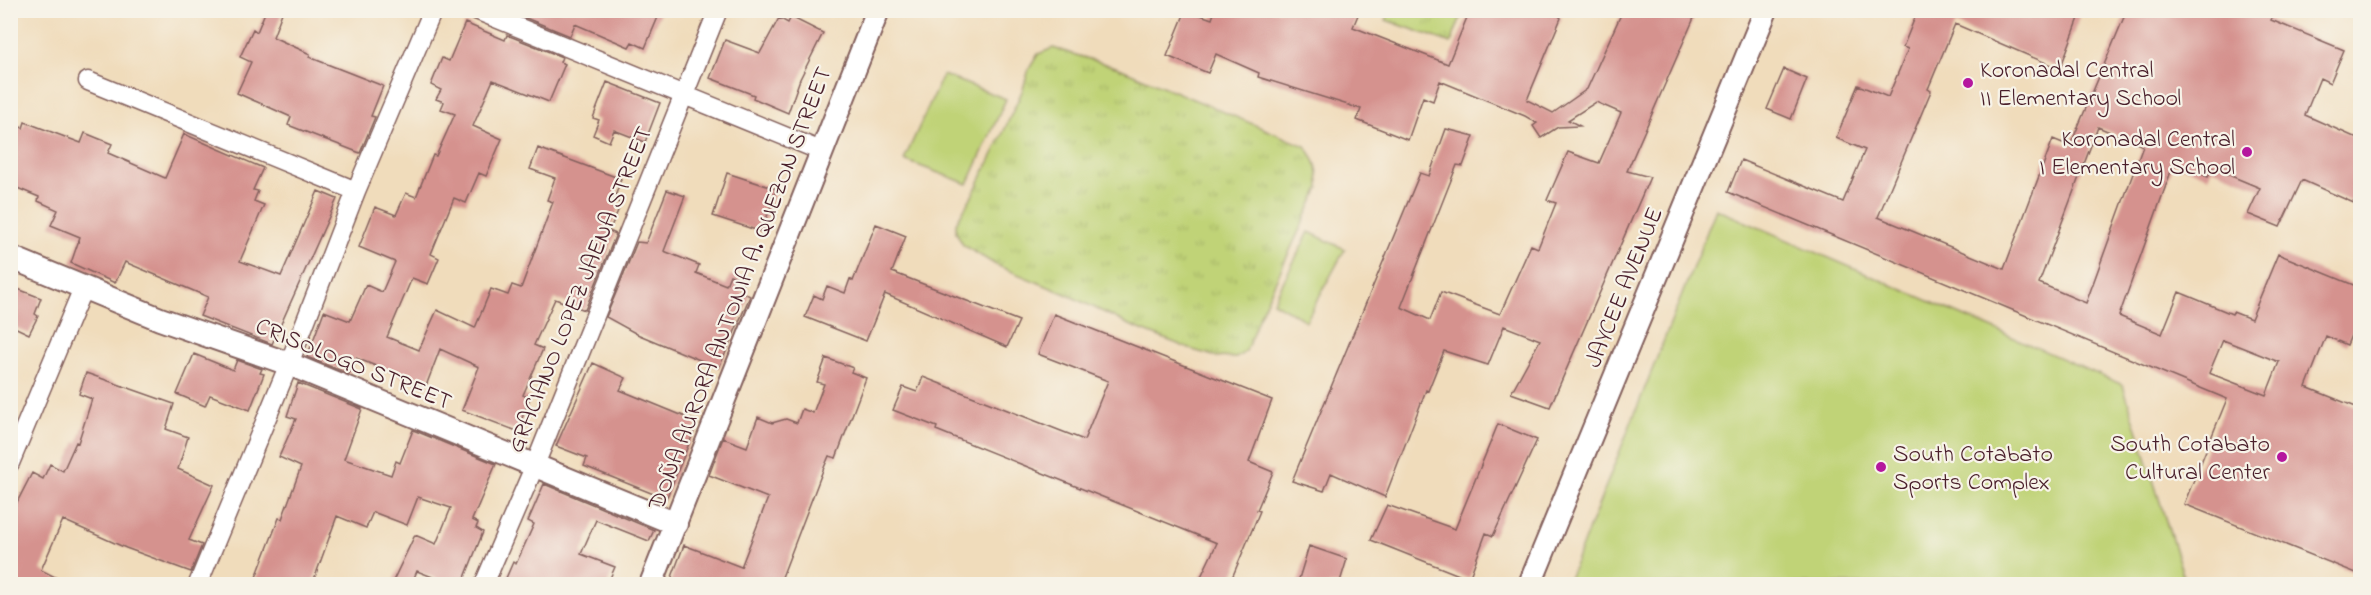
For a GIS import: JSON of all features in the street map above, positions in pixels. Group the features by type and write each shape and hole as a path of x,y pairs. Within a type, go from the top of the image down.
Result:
{"street":[{"path":"198,585 289,364 356,191 433,10"},
{"path":"476,10 821,151"},
{"name":"GRACIANO LOPEZ JAENA STREET","path":"484,585 535,465 718,10"},
{"name":"DOÑA AURORA ANTONIA A. QUEZON STREET","path":"651,585 878,10"},
{"name":"JAYCEE AVENUE","path":"1530,585 1766,10"},
{"path":"88,81 356,191"},
{"name":"CRISOLOGO STREET","path":"10,257 160,319 289,364 676,524"},
{"path":"10,463 83,288"}],"green space":[{"path":"1390,10 1463,11 1451,43 1386,20"},
{"path":"1053,48 1119,68 1305,146 1312,156 1319,188 1258,319 1246,351 1236,358 1217,357 1193,350 1132,326 1068,295 996,265 963,245 956,232 956,223 997,146 1023,89 1029,69 1038,54"},
{"path":"943,75 1006,99 968,184 904,160"},
{"name":"South Cotabato Sports Complex","path":"1716,209 2123,385 2186,584 1567,584"},
{"path":"1309,232 1345,249 1306,321 1273,302"}],"building":[{"path":"266,10 283,10 273,37 310,54 309,57 383,86 371,116 375,117 360,153 288,125 291,117 237,93 251,62 240,57 253,29 257,32"},
{"path":"517,10 661,10 645,48 632,42 629,47 575,24 570,36 516,14"},
{"path":"1186,10 1212,19 1215,10 1360,10 1353,27 1448,64 1470,10 1561,10 1559,16 1561,18 1527,100 1553,113 1587,89 1623,10 1676,10 1694,18 1627,171 1650,177 1550,407 1511,393 1540,340 1504,326 1488,365 1444,351 1428,391 1426,390 1385,497 1331,473 1324,491 1292,481 1420,173 1429,176 1446,129 1474,136 1463,166 1457,165 1401,307 1430,320 1441,292 1500,314 1531,245 1538,248 1556,203 1547,200 1568,152 1599,163 1621,113 1596,102 1568,120 1580,126 1558,127 1541,138 1533,126 1537,123 1525,116 1440,81 1433,101 1423,97 1408,140 1357,120 1361,109 1258,77 1259,73 1216,54 1208,73 1167,56"},
{"path":"1918,10 2082,10 2060,69 1955,24 1928,89 1931,91 1878,217 2004,269 2053,139 2070,146 2127,10 2275,10 2271,20 2344,50 2330,83 2320,78 2305,115 2361,140 2361,195 2356,204 2302,180 2280,227 2248,214 2260,188 2212,168 2208,177 2174,163 2119,316 2162,334 2179,292 2232,314 2233,312 2251,319 2278,254 2361,288 2361,311 2347,345 2326,336 2306,387 2361,409 2361,575 2184,504 2227,399 1728,192 1741,160 1843,202 1865,150 1836,138 1858,85 1888,97 1908,49 1903,47","holes":["2098,127 2143,146 2086,303 2039,283","2223,340 2279,362 2266,395 2209,373"]},
{"path":"791,17 823,33 800,79 788,113 753,98 754,95 710,78 725,40 760,53 779,18 788,23"},
{"path":"465,23 505,40 507,35 562,57 560,62 565,64 549,102 493,80 473,126 502,139 486,176 479,173 466,203 454,198 431,254 439,258 428,284 412,278 387,337 419,350 437,310 475,328 491,289 508,295 512,285 521,288 553,202 547,200 555,178 530,169 538,148 621,179 614,200 621,204 609,231 616,234 585,310 555,299 534,345 543,349 523,395 530,398 517,431 462,410 479,367 440,349 426,386 356,358 349,374 307,357 324,311 350,321 366,285 382,292 395,262 359,247 375,207 396,215 406,193 416,197 433,155 436,156 455,114 441,109 444,102 436,99 441,90 431,85 442,58 449,61"},
{"path":"1784,69 1807,79 1791,119 1767,109"},
{"path":"607,82 660,103 645,142 614,130 609,142 593,135 599,120 593,118"},
{"path":"25,122 81,143 85,133 112,144 108,153 165,178 184,134 263,168 253,190 258,191 254,201 264,205 240,261 281,276 318,191 337,199 272,344 200,316 208,297 125,262 115,283 71,263 80,237 51,225 58,210 38,201 39,197 10,185 10,123 23,128"},
{"path":"727,173 776,189 762,232 713,216"},
{"path":"667,190 685,196 664,251 699,265 696,273 726,285 730,275 744,280 740,291 750,296 719,368 637,334 606,317 637,242 646,243"},
{"path":"876,224 906,236 892,272 1019,321 1007,347 885,294 866,341 805,317 814,295 822,299 827,286 845,293 850,279 853,281"},
{"path":"10,286 41,298 35,314 38,316 29,334 10,325"},
{"path":"1054,314 1272,400 1249,462 1273,472 1257,510 1260,511 1229,585 1197,585 1217,543 936,430 937,427 893,410 903,387 917,392 923,377 1084,440 1108,381 1038,354"},
{"path":"194,354 233,370 237,360 262,369 260,373 264,374 250,410 210,395 205,406 177,394"},
{"path":"826,358 853,368 851,372 866,378 836,458 829,456 823,470 779,585 669,585 684,545 741,567 768,498 709,475 723,438 747,447 758,417 772,423 786,419 797,423 802,409 813,413 824,384 817,382"},
{"path":"593,363 626,378 620,390 698,422 666,499 584,466 587,458 556,446"},
{"path":"86,373 174,404 166,429 188,437 178,469 214,485 189,540 202,545 191,572 126,548 63,520 41,570 71,585 10,585 10,516 32,473 43,479 50,464 63,471 76,442 78,443 92,399 79,394"},
{"path":"298,383 362,409 344,459 391,475 396,461 400,463 413,430 496,464 472,520 478,523 476,528 483,532 462,585 453,585 417,571 411,585 391,585 415,535 436,544 451,508 418,497 407,525 373,512 366,528 337,516 312,585 253,585 279,518 282,519 301,467 279,457 296,419 287,416"},
{"path":"1498,424 1537,440 1493,536 1486,533 1469,579 1371,540 1387,505 1455,529"},
{"path":"544,484 654,530 649,541 596,520 581,554 615,567 607,585 503,585 513,562 516,564 534,524 528,521"},
{"path":"1309,546 1347,559 1339,585 1307,585 1298,582"}],"place":[{"name":"Koronadal Central II Elementary School","path":"1968,83"},
{"name":"Koronadal Central I Elementary School","path":"2247,152"},
{"name":"South Cotabato Cultural Center","path":"2282,457"},
{"name":"South Cotabato Sports Complex","path":"1881,467"}]}
